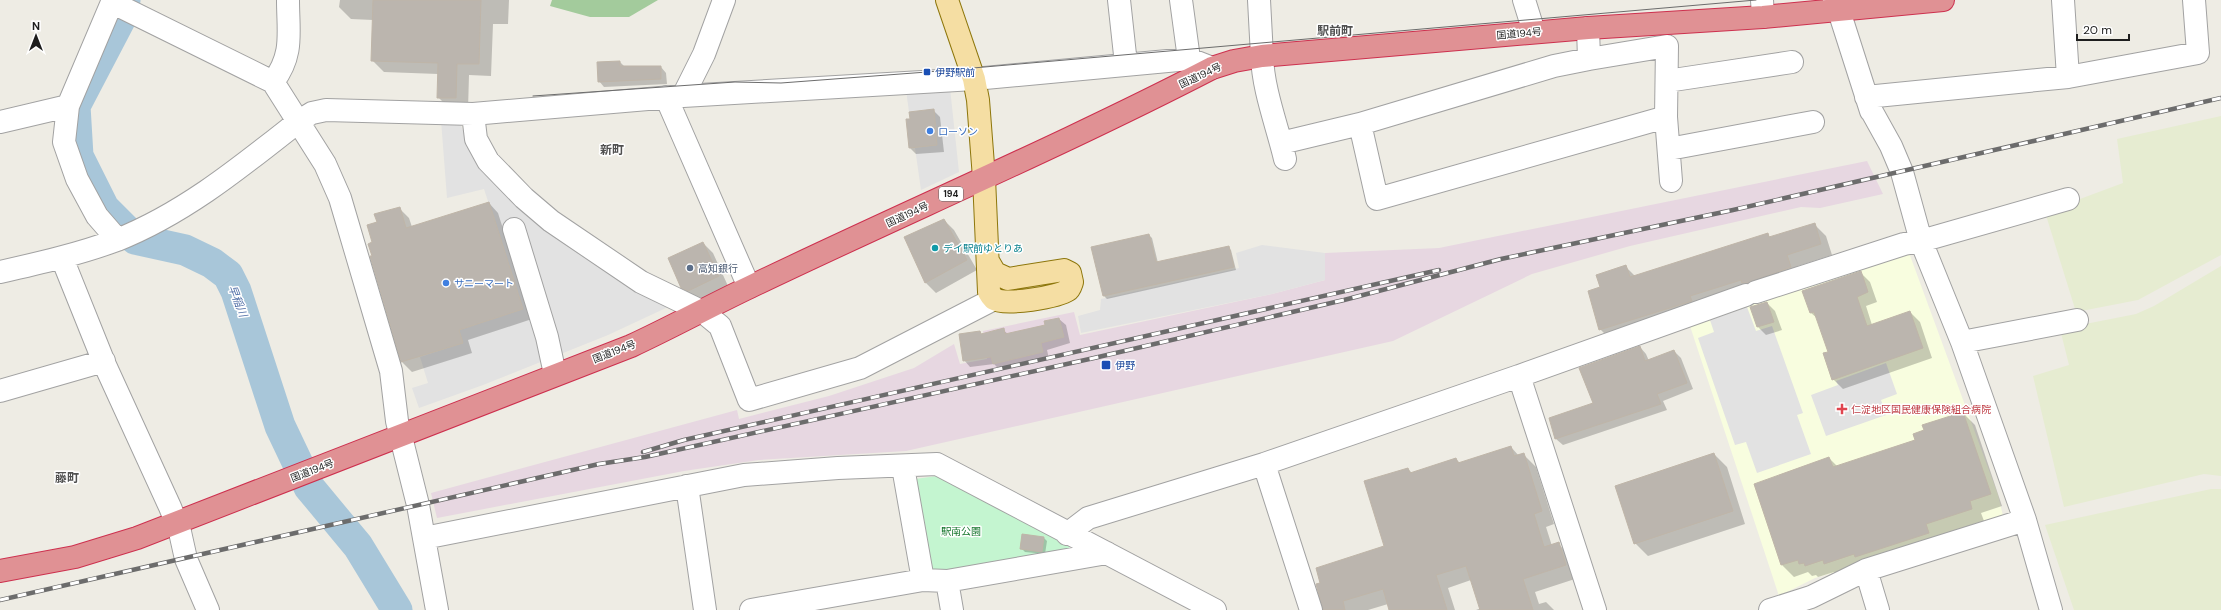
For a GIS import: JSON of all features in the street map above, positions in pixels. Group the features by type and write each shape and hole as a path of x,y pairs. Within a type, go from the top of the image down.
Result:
{"highway":[{"name":"国道194号","path":"0,571 75,557 176,523 555,374 631,346 703,312 749,288 984,178 1212,68 1262,56 1588,28 1763,8 1944,0"}],"main road":[{"path":"947,0 974,79 978,100 984,178 989,292 994,299 1017,302 1060,294 1069,290 1072,282 1070,273 1064,270 1008,279 996,273 988,261"}],"street":[{"path":"273,82 283,69 288,56 288,0"},
{"path":"704,54 708,20 713,0"},
{"path":"674,97 704,54 724,0"},
{"path":"1119,0 1126,64"},
{"path":"1181,0 1189,59"},
{"path":"1259,0 1265,80 1283,151 1360,124 1554,66 1667,46 1666,117 1671,181"},
{"path":"1524,0 1534,32"},
{"path":"2063,0 2068,77"},
{"path":"1868,104 2068,77 2198,53 2194,0"},
{"path":"117,240 97,216 77,179 64,142 68,106 90,50 113,2 273,82 299,121 324,164 340,198 391,371 401,435 424,538 437,610"},
{"path":"1836,5 1868,104 1878,149 1887,174 1909,220 1921,239 1962,342 2025,520 2051,610"},
{"path":"1588,28 1589,59"},
{"path":"0,272 62,258 117,240 154,222 197,198 299,121 312,113 326,110 473,114 674,97 974,79 1189,59 1212,68"},
{"path":"1667,81 1792,62"},
{"path":"674,97 749,288"},
{"path":"0,122 68,106"},
{"path":"473,114 476,139 488,161 524,198 551,221 641,282 703,312 720,326 749,400 860,368 994,299"},
{"path":"1360,124 1377,199 1666,117"},
{"path":"1669,149 1813,122"},
{"path":"1067,534 1088,518 1264,464 1751,294 1904,244 2068,199"},
{"path":"514,229 547,337 555,374"},
{"path":"62,258 104,362 176,523 186,559 208,610"},
{"path":"1962,342 2077,320"},
{"path":"0,391 104,362"},
{"path":"1519,376 1595,610"},
{"path":"424,538 744,475 838,468 903,467 937,464 1067,534 1107,553 1215,610"},
{"path":"1264,464 1311,610"},
{"path":"903,467 923,580"},
{"path":"687,486 705,610"},
{"path":"1770,610 1811,597 1866,570 2025,520"},
{"path":"751,610 923,580 947,581 1107,553"},
{"path":"1866,570 1878,610"},
{"path":"947,581 952,610"}],"shaded area":[{"path":"950,88 959,172 921,190 915,148 937,145 934,110 909,112 906,90"},
{"path":"2221,116 2221,255 2138,300 2076,312 2045,212 2123,183 2117,139"},
{"path":"441,120 458,120 481,167 574,248 620,282 668,307 608,335 483,385 419,408 412,388 428,383 420,357 463,343 459,330 523,309 484,189 447,198"},
{"path":"1867,161 1883,194 1820,208 1801,207 1630,246 1532,274 1393,341 906,451 759,460 684,471 437,518 431,493 737,410 739,419 829,396 914,368 954,344 960,364 987,359 983,331 1074,312 1080,335 1272,294 1325,280 1325,253 1439,248"},
{"path":"1262,245 1325,253 1325,280 1272,294 1081,333 1078,316 1100,310 1101,299 1239,268 1236,253"},
{"name":"仁淀地区国民健康保険組合病院","path":"1908,250 1998,495 2005,524 1815,578 1779,596 1689,323"},
{"path":"2221,266 2221,476 2204,474 2064,507 2033,376 2069,365 2060,329 2136,314 2154,306"},
{"path":"1747,307 1756,331 1772,326 1803,413 1797,415 1811,454 1757,473 1746,442 1735,445 1698,338 1714,332 1710,320"},
{"path":"1886,363 1897,394 1881,400 1886,415 1826,436 1811,395 1838,385 1836,381"},
{"path":"2211,489 2221,489 2221,610 2074,610 2045,525"}],"green space":[{"path":"552,0 658,0 629,17 590,17 550,6"},
{"name":"駅南公園","path":"937,476 1069,544 1070,553 934,575 927,567 915,479"}],"building":[{"path":"373,0 481,0 479,64 457,64 456,98 437,98 438,63 371,61"},
{"path":"620,61 620,66 661,66 661,79 598,82 597,62"},
{"path":"934,109 937,145 909,148 906,119 910,119 909,112"},
{"name":"サニーマート","path":"489,202 523,309 459,330 463,343 401,362 370,256 372,256 368,244 372,242 367,225 377,222 374,214 400,207 406,228"},
{"name":"デイ駅前ゆとりあ","path":"944,219 967,260 925,283 904,237"},
{"path":"1815,223 1821,244 1787,255 1791,267 1748,283 1742,283 1741,280 1690,296 1692,301 1599,330 1588,291 1600,287 1596,275 1626,265 1630,277 1768,233 1769,237"},
{"path":"1149,234 1156,262 1229,246 1234,267 1103,296 1091,247"},
{"name":"高知銀行","path":"703,242 719,276 688,291 681,288 668,258"},
{"path":"1861,271 1868,292 1857,297 1867,326 1910,311 1923,348 1832,380 1823,353 1828,352 1814,312 1810,313 1802,291"},
{"path":"1767,302 1774,322 1757,327 1750,307"},
{"path":"1059,318 1064,337 1041,343 1043,352 993,364 991,357 963,361 959,334 980,331 981,334 1004,328 1005,334 1045,325 1044,321"},
{"path":"1640,346 1645,361 1674,350 1687,383 1657,394 1661,404 1555,439 1549,418 1593,403 1579,368"},
{"path":"1963,412 1991,494 1970,501 1972,509 1926,524 1929,533 1855,557 1854,554 1824,564 1823,560 1805,566 1804,563 1799,564 1798,560 1781,565 1754,484 1829,457 1833,467 1915,440 1913,434 1924,430 1922,425"},
{"path":"1511,446 1514,456 1524,453 1542,511 1534,514 1544,547 1559,542 1566,565 1523,579 1533,610 1480,610 1466,566 1436,575 1447,610 1389,610 1383,589 1343,601 1345,610 1323,610 1316,584 1320,583 1316,568 1384,546 1364,481 1408,468 1410,473 1456,458 1458,463"},
{"path":"1714,453 1733,511 1634,544 1615,486"},
{"path":"1022,534 1044,537 1042,552 1020,549"}],"waterway":[{"name":"早稲川","path":"125,0 121,18 75,106 78,156 104,208 135,239 185,250 212,263 228,275 236,291 280,426 309,487 358,546 397,610"}],"tram line":[{"path":"533,96 735,82 781,83 927,72 1756,0"}],"railway":[{"path":"0,600 599,464 645,457 1094,358 1344,300 1501,259 1733,210 2221,98"},
{"path":"643,452 684,440 1439,270"}],"place":[{"name":"伊野駅前","path":"927,72"},
{"name":"ローソン","path":"930,131"},
{"name":"デイ駅前ゆとりあ","path":"935,248"},
{"name":"高知銀行","path":"690,268"},
{"name":"サニーマート","path":"446,283"},
{"name":"伊野","path":"1106,365"},
{"name":"仁淀地区国民健康保険組合病院","path":"1842,409"}],"district":[{"name":"駅前町","path":"1335,31"},
{"name":"新町","path":"612,150"},
{"name":"藤町","path":"67,478"}]}
